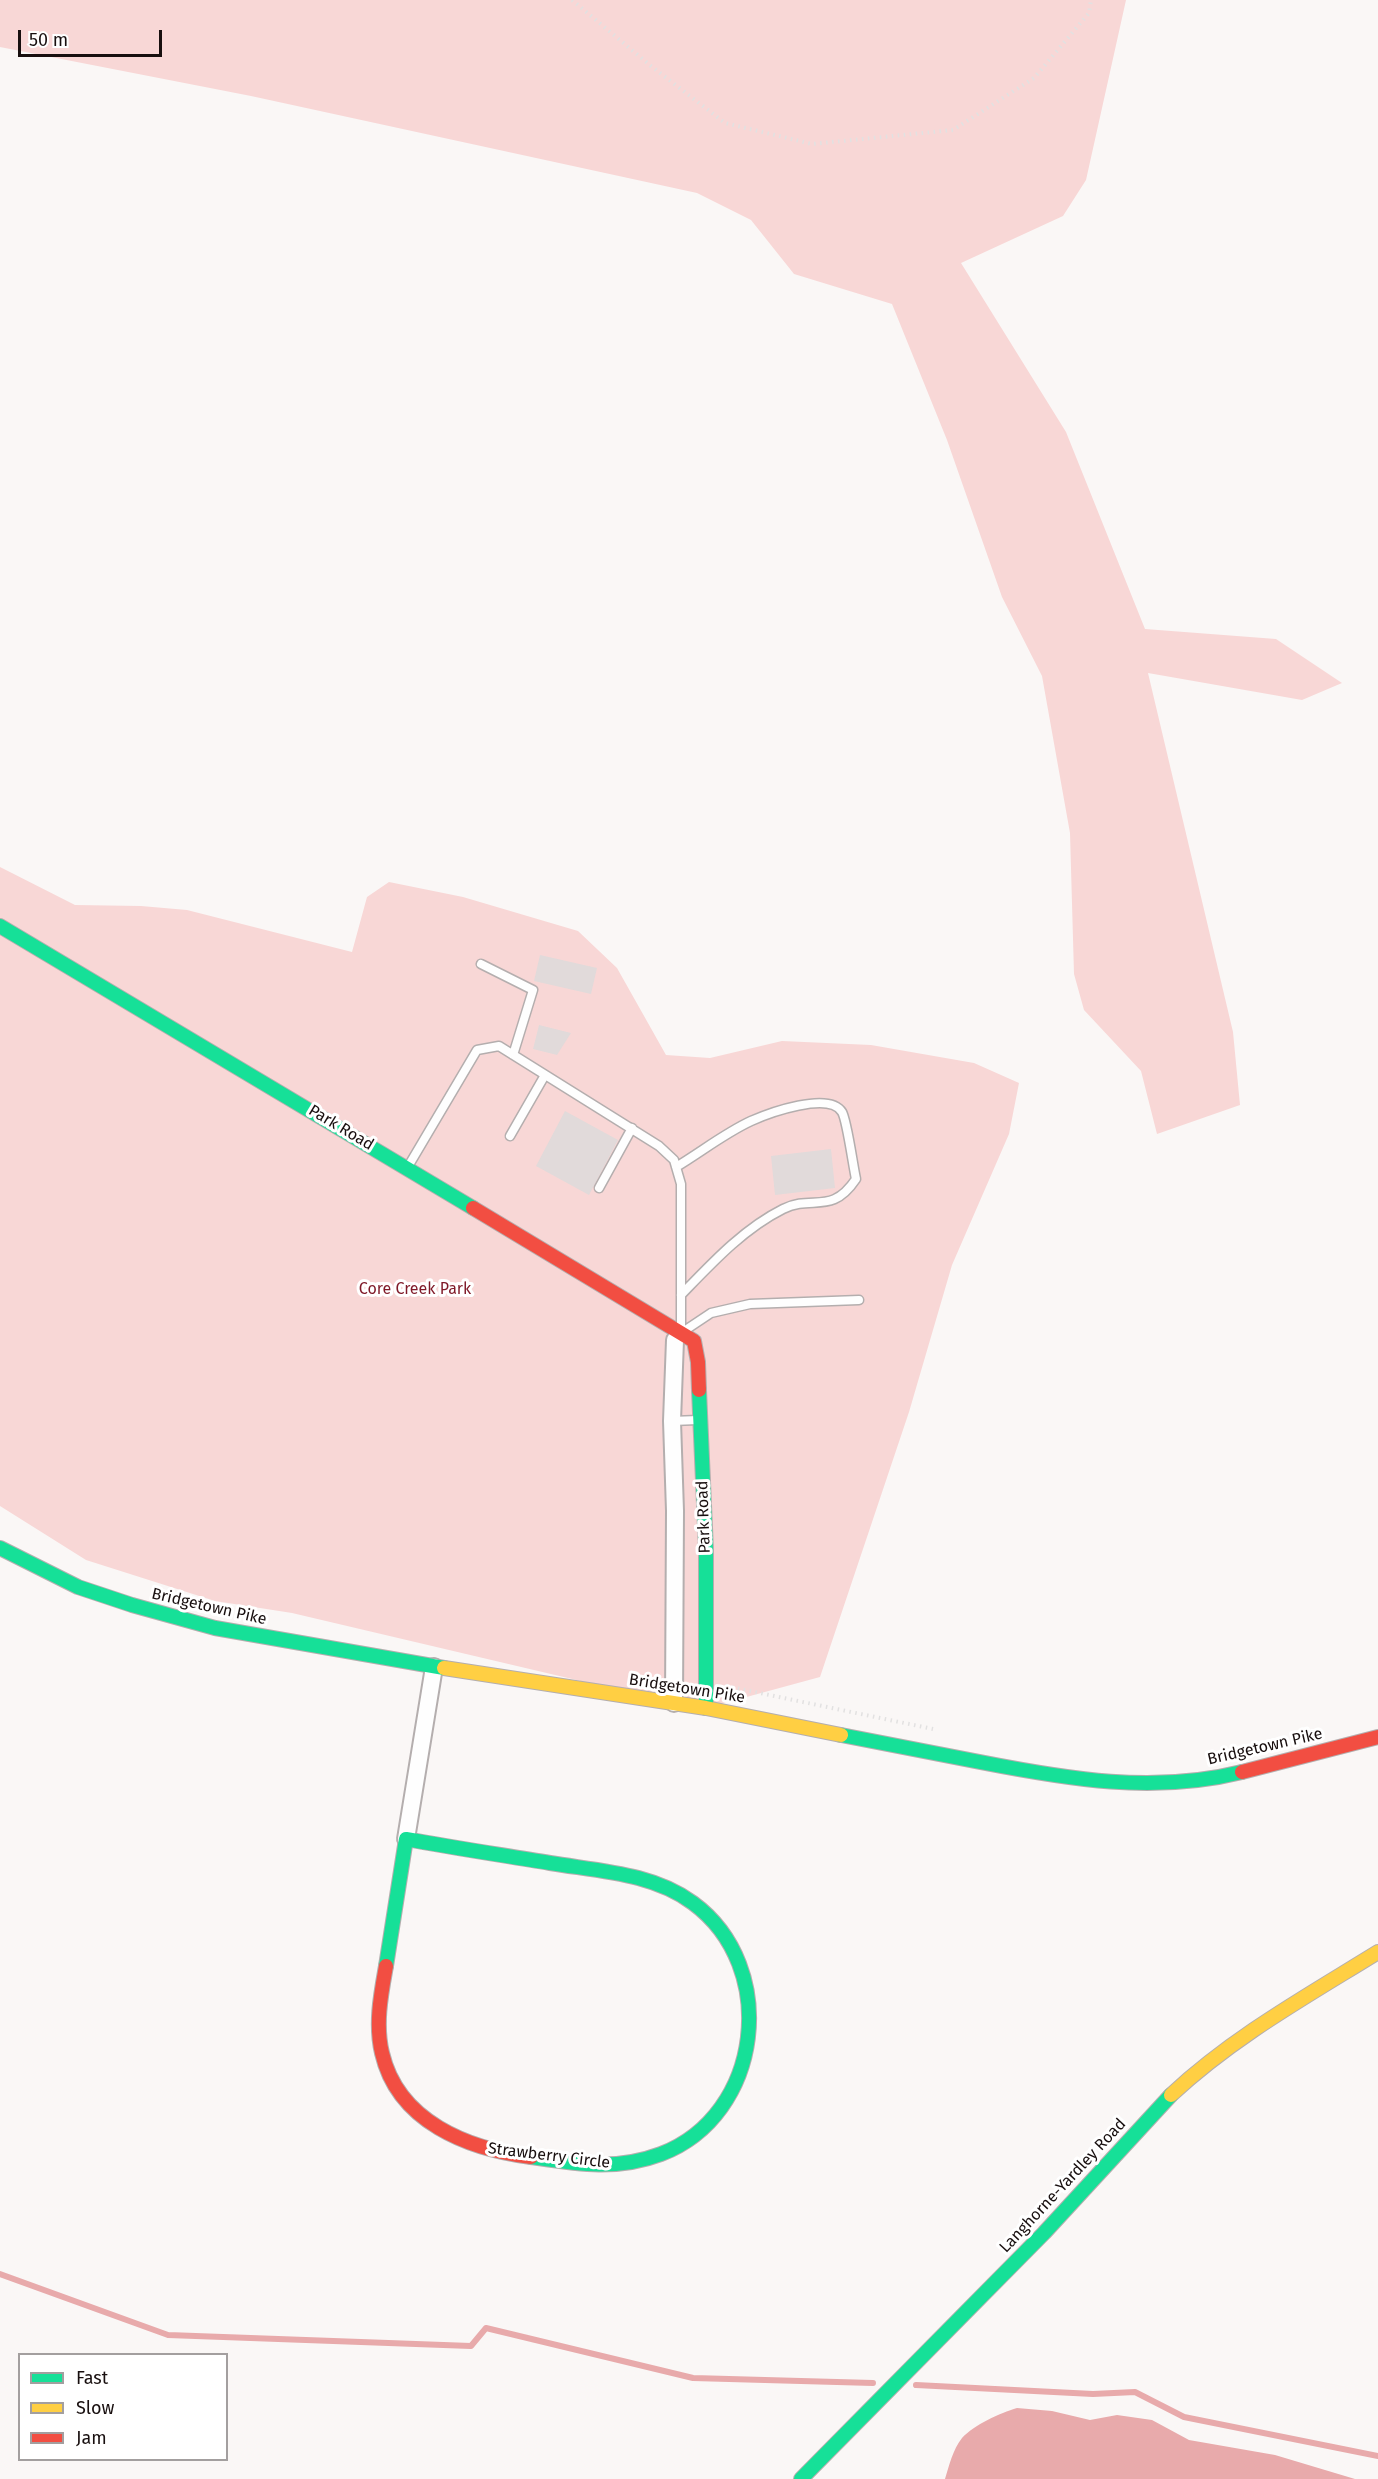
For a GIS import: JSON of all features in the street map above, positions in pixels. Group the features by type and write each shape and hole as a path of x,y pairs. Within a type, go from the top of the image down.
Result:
{"street":[{"name":"Park Road","path":"0,926 694,1341 698,1362 706,1550 706,1708"},
{"name":"Park Road","path":"674,1703 675,1511 672,1421 675,1340 681,1333"},
{"name":"Bridgetown Pike","path":"0,1548 78,1587 215,1628 434,1667 706,1708 1031,1772 1105,1783 1160,1783 1233,1774 1378,1737"},
{"name":"Strawberry Circle","path":"406,1839 650,1881 693,1903 728,1942 743,1972 750,2007 751,2030 746,2060 723,2108 699,2132 673,2150 642,2161 595,2166 485,2149 442,2131 406,2100 393,2081 383,2055 379,2035 379,2008 406,1839 434,1667"},
{"name":"Langhorne-Yardley Road","path":"801,2479 1044,2233 1158,2107 1192,2074 1251,2030 1378,1953"}],"lane":[{"path":"481,964 533,990 513,1055"},
{"path":"407,1168 477,1050 499,1046 632,1128 659,1146 674,1160 681,1184 681,1333"},
{"path":"510,1136 545,1075"},
{"path":"676,1167 750,1122 798,1106 821,1102 834,1104 842,1112 856,1179 837,1200 784,1208 748,1231 715,1259 681,1296"},
{"path":"599,1188 632,1128"},
{"path":"681,1333 711,1313 750,1304 859,1300"},
{"path":"672,1421 701,1420"}],"path":[{"path":"572,0 651,66 725,123 812,144 953,130 1034,78 1089,13 1091,0"},
{"path":"705,1682 934,1729"}],"green space":[{"path":"0,0 1126,0 1086,180 1063,216 961,263 1066,432 1145,629 1276,639 1342,683 1302,700 1148,673 1233,1032 1240,1105 1157,1134 1141,1071 1084,1010 1074,974 1070,833 1042,676 1002,597 947,440 892,304 794,274 751,220 697,193 251,96 0,47"},
{"name":"Core Creek Park","path":"0,867 75,905 141,906 187,910 352,952 367,897 389,882 463,897 578,931 617,968 666,1055 710,1058 782,1041 871,1045 974,1063 1019,1083 1009,1134 952,1265 909,1412 820,1677 706,1708 674,1703 292,1613 215,1601 86,1560 0,1506"}],"shaded area":[{"path":"1017,2408 1052,2411 1090,2420 1117,2415 1152,2420 1189,2440 1275,2455 1355,2479 945,2479 954,2452 962,2438 988,2420"}],"building":[{"path":"540,955 597,968 591,994 534,981"},
{"path":"539,1025 571,1033 557,1055 533,1049"},
{"path":"565,1111 618,1140 589,1195 536,1166"},
{"path":"831,1149 835,1188 775,1195 771,1156"}],"waterway":[{"path":"0,2274 168,2335 471,2346 486,2328 693,2378 873,2383"},
{"path":"916,2385 1093,2394 1135,2392 1184,2417 1378,2456"}],"traffic: fast":[{"path":"0,926 473,1208"},
{"path":"699,1390 706,1550 706,1708"},
{"path":"0,1548 78,1587 215,1628 444,1668"},
{"path":"841,1735 1045,1774 1111,1782 1176,1782 1209,1779 1242,1772"},
{"path":"406,1839 606,1871 661,1885 693,1903 721,1931 739,1964 748,2000 748,2038 739,2074 721,2107 695,2135 661,2154 628,2163 580,2164 531,2157"},
{"path":"386,1966 406,1839"},
{"path":"801,2479 1044,2233 1171,2095"}],"traffic: slow":[{"path":"444,1668 706,1708 841,1735"},
{"path":"1171,2095 1245,2036 1378,1952"}],"traffic: jam":[{"path":"473,1208 694,1341 698,1362 699,1390"},
{"path":"1242,1772 1378,1737"},
{"path":"386,1966 380,2009 380,2042 390,2077 403,2097 420,2114 439,2128 460,2139 483,2147 531,2157"}]}
